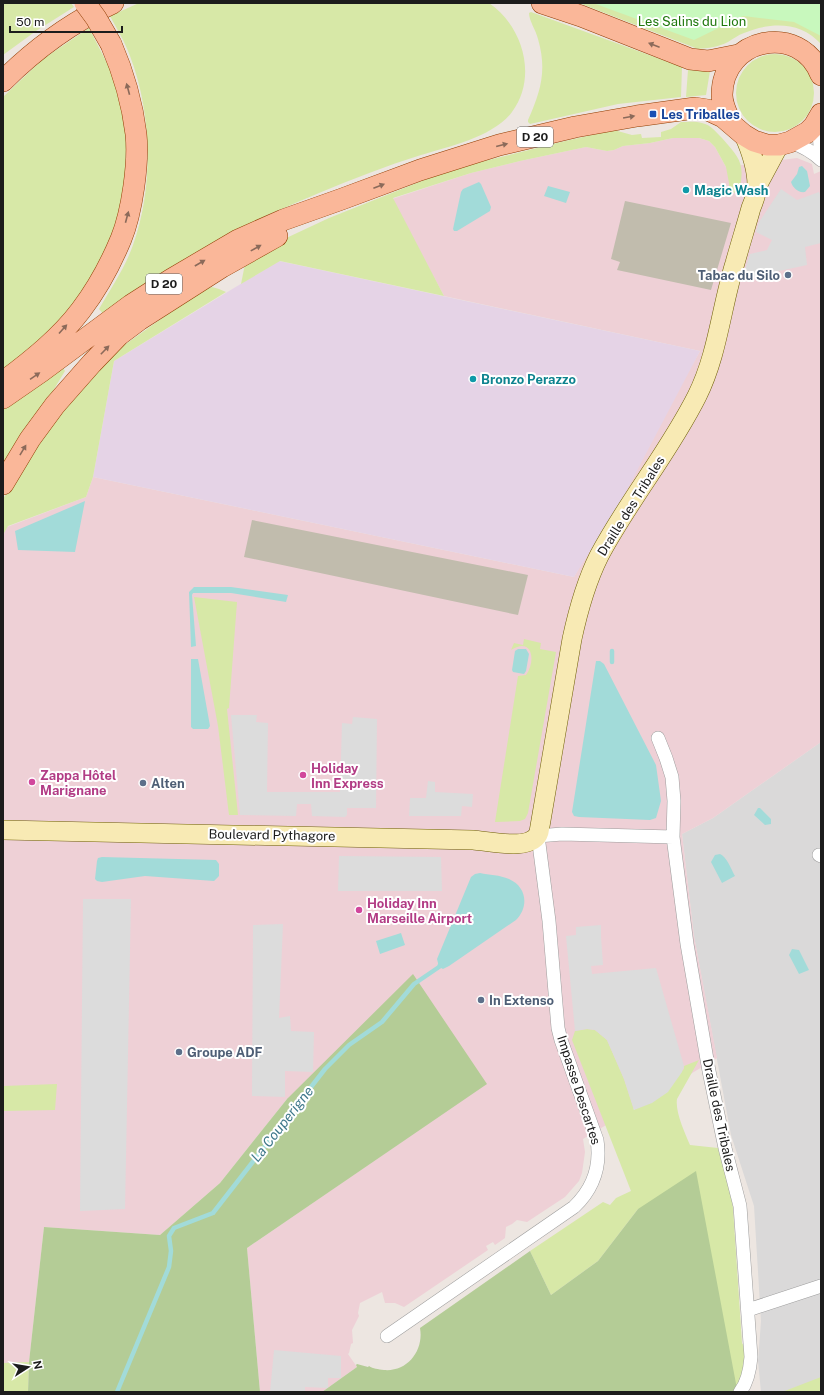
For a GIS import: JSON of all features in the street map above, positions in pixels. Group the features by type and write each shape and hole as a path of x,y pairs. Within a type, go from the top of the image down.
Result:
{"main road":[{"path":"3,383 53,341 81,310 103,275 121,238 132,200 136,165 136,136 132,104 123,72 111,44 96,18 85,3"},
{"path":"3,70 54,37 113,3"},
{"path":"542,3 581,16 690,59 708,61 738,55 751,47 765,42 781,42 795,46 808,55 820,70"},
{"path":"3,81 15,69 54,37"},
{"path":"738,55 729,67 723,80 722,95 725,110 737,129 754,141 767,145 785,144 808,132 820,115"},
{"name":"D 20","path":"3,398 131,305 170,280 238,240 283,220 420,170 499,145 576,127 637,116 695,108 714,112 737,129"},
{"name":"D 20","path":"3,484 30,439 55,405 119,335 222,267 342,199"}],"street":[{"path":"820,115 821,160"},
{"name":"Draille des Tribales","path":"538,836 572,639 587,585 599,557 620,518 681,426 709,370 728,285 757,186 753,159 737,129"},
{"name":"Draille des Tribales","path":"757,186 785,144"},
{"path":"785,144 806,149 821,160"},
{"name":"Draille des Tribales","path":"658,738 672,776 674,801 673,837 687,944 708,1071 725,1148 740,1206 751,1357 747,1380 740,1392"},
{"name":"Boulevard Pythagore","path":"3,830 473,840 520,844 530,842 538,836"},
{"path":"538,836 562,834 673,837"},
{"name":"Impasse Descartes","path":"387,1336 574,1206 588,1192 596,1173 599,1150 597,1140 558,1028 549,921 538,836"},
{"path":"748,1310 821,1286"}],"shaded area":[{"path":"673,138 699,138 709,141 715,147 726,167 797,158 812,164 814,174 821,171 821,742 713,818 682,834 694,936 717,1058 583,1139 585,1152 582,1173 579,1181 565,1197 527,1222 517,1220 506,1227 505,1238 495,1245 493,1242 486,1246 488,1250 404,1307 395,1303 385,1303 382,1292 360,1303 358,1313 359,1316 352,1330 353,1343 351,1344 348,1354 357,1367 322,1392 260,1392 247,1248 486,1084 287,1099 220,1183 160,1235 44,1227 29,1362 3,1363 3,535 7,527 86,497 93,477 574,577 700,351 444,296 392,199 471,173 520,161 586,147 607,151 623,146 650,143"},
{"path":"781,189 797,200 819,192 821,197 821,243 805,247 807,265 742,279 750,254 767,250 772,240 756,232 759,222"},
{"path":"625,201 731,223 711,290 617,270 620,262 611,259"},
{"path":"279,261 700,351 620,503 574,577 93,477 114,361"},
{"path":"252,520 528,575 518,615 244,557"},
{"path":"231,715 257,715 256,722 268,723 267,792 340,792 342,723 352,724 353,717 377,719 376,808 347,808 347,815 345,817 312,816 311,804 297,804 296,816 240,815"},
{"path":"821,742 821,1378 783,1392 761,1392 758,1361 761,1321 754,1206 731,1135 694,936 682,834 713,818"},
{"path":"428,781 435,782 435,792 473,794 472,807 462,806 461,816 409,816 410,798 426,798"},
{"path":"339,856 441,857 442,891 338,891"},
{"path":"83,899 131,899 125,1209 80,1211"},
{"path":"283,924 279,1018 290,1016 291,1031 314,1032 313,1072 285,1071 285,1097 252,1096 253,925"},
{"path":"601,925 603,965 591,966 592,974 656,968 684,1066 682,1072 668,1092 652,1103 634,1110 624,1079 607,1040 595,1030 587,1029 575,1031 566,936 576,935 576,927"},
{"path":"274,1350 341,1356 341,1378 328,1378 328,1388 305,1387 305,1392 270,1392"}],"green space":[{"path":"3,3 71,3 74,7 36,31 3,55"},
{"path":"139,3 489,3 501,13 511,25 518,38 523,53 525,68 524,83 520,98 512,112 504,121 494,128 470,140 382,168 265,216 104,315 99,309 126,262 140,223 147,175 148,150 143,101 137,78 126,46 110,16"},
{"name":"Les Salins du Lion","path":"579,3 821,3 821,44 813,36 804,31 785,26 775,26 754,29 721,45 698,49"},
{"name":"Les Salins du Lion","path":"593,3 821,3 821,36 794,22 743,16 694,40"},
{"path":"531,12 682,67 681,97 618,104 530,124 528,120 539,90 542,71 541,50 529,16 529,13"},
{"path":"89,28 110,69 117,88 124,119 126,146 125,181 120,209 112,235 101,262 73,310 3,377 3,97 43,59"},
{"path":"775,54 790,57 797,61 807,71 811,78 814,93 811,108 807,115 797,125 790,129 775,132 760,129 753,125 743,115 739,108 736,93 739,78 743,71 753,61 760,57"},
{"path":"688,70 710,71 706,95 686,97"},
{"path":"681,122 697,122 708,125 718,133 734,152 740,162 742,175 739,193 729,192 726,167 715,147 709,141 699,138 673,138 650,143 623,146 607,151 586,147 471,173 393,198 444,296 280,261 241,284 246,259 329,218 452,169 614,130 632,135 641,134 642,138 661,137 661,132 671,129"},
{"path":"212,287 226,292 114,361 93,477 86,497 8,526 3,535 3,499 55,417 109,356 182,304 206,289"},
{"path":"63,368 65,371 3,473 3,407"},
{"path":"194,597 237,602 229,708 227,709 238,815 229,815 218,726"},
{"path":"524,639 541,643 540,649 556,652 528,813 525,819 520,821 495,822 518,676 526,675 531,664 530,652 528,648 524,646 511,650 514,643 523,645"},
{"path":"413,974 487,1084 247,1248 260,1392 28,1392 29,1362 44,1227 160,1235 220,1183 287,1099"},
{"path":"587,1029 595,1030 607,1040 624,1079 634,1110 684,1069 684,1066 699,1060 677,1099 677,1110 690,1145 718,1148 731,1193 742,1343 747,1354 746,1366 737,1389 638,1209 598,1261 551,1295 530,1251 603,1202 610,1205 616,1198 631,1191 572,1040 575,1031"},
{"path":"57,1084 55,1110 3,1111 3,1086"},
{"path":"696,1171 737,1389 734,1392 322,1392 357,1367 357,1364 384,1370 393,1370 407,1363 417,1351 421,1336 420,1328 530,1251 551,1295 598,1261 638,1209"},
{"path":"29,1362 28,1392 3,1392 3,1363"},
{"path":"821,1377 821,1392 782,1392"}],"water":[{"path":"802,166 807,171 810,186 805,192 796,190 791,182 797,174 799,167"},
{"path":"479,182 491,207 490,211 457,231 454,231 453,229 461,192 463,189"},
{"path":"548,186 570,192 566,203 544,196"},
{"path":"85,501 75,552 18,550 15,531"},
{"path":"194,587 231,587 288,595 286,602 231,593 193,593 196,646 191,647 189,592"},
{"path":"518,649 526,649 529,654 526,671 524,674 513,672 512,670 515,651"},
{"path":"191,659 198,659 210,726 208,729 193,729 191,727"},
{"path":"596,661 600,661 604,664 656,765 661,801 656,818 650,820 579,817 574,816 572,812"},
{"path":"758,808 760,808 771,819 771,824 765,825 754,815"},
{"path":"720,854 727,860 735,876 722,883 711,862 715,855"},
{"path":"98,858 216,860 219,864 219,876 214,881 145,876 102,882 95,879 97,861"},
{"path":"480,873 509,879 520,887 524,898 523,909 516,920 443,969 439,967 437,959 471,877"},
{"path":"401,933 405,945 380,954 376,941"},
{"path":"792,949 799,950 809,970 799,974 789,955"}],"waterway":[{"name":"La Couperigne","path":"612,651 612,662"},
{"name":"La Couperigne","path":"117,1392 169,1267 171,1251 169,1236 174,1228 213,1213 325,1069 349,1045 382,1022 414,984 439,967 441,963"}],"place":[{"name":"Les Triballes","path":"653,114"},
{"name":"Magic Wash","path":"686,190"},
{"name":"Tabac du Silo","path":"788,275"},
{"name":"Bronzo Perazzo","path":"473,379"},
{"name":"Holiday Inn Express","path":"303,775"},
{"name":"Zappa Hôtel Marignane","path":"32,782"},
{"name":"Alten","path":"143,783"},
{"name":"Holiday Inn Marseille Airport","path":"359,910"},
{"name":"In Extenso","path":"481,1000"},
{"name":"Groupe ADF","path":"179,1052"}]}
